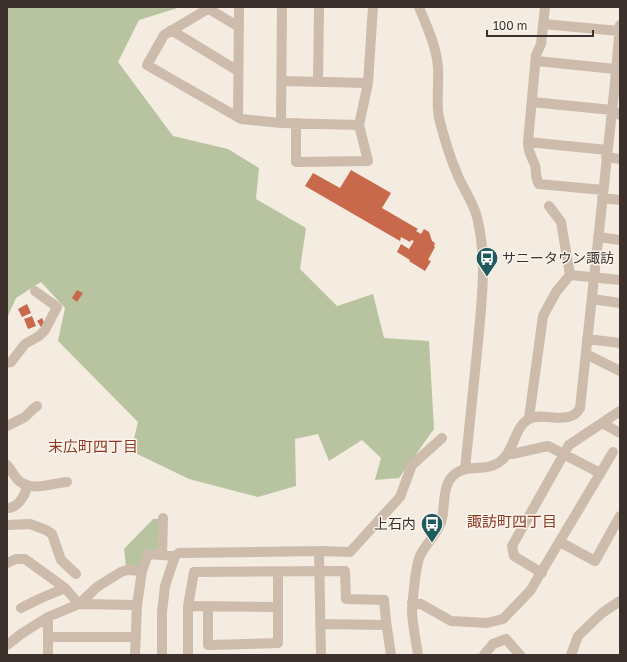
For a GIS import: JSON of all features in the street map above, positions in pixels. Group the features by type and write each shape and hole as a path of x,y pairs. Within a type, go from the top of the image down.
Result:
{"street":[{"path":"238,117 239,7"},
{"path":"281,123 282,7"},
{"path":"318,82 320,7"},
{"path":"296,123 296,162 368,161 360,125 368,83 372,7"},
{"path":"419,7 432,38 436,52 438,67 439,116 443,133 458,175 477,217 483,262 480,318 465,469"},
{"path":"545,7 541,44 536,55 537,60 528,142 528,151 535,166 536,178 539,184 602,194 620,200"},
{"path":"239,27 210,8 164,35 147,65 241,119 281,123 360,125"},
{"path":"529,418 568,417 577,413 580,408 602,194 607,154 616,112 615,84 620,28 543,24"},
{"path":"171,30 238,71"},
{"path":"537,60 616,69"},
{"path":"281,82 368,83"},
{"path":"532,102 616,112"},
{"path":"528,142 607,154 620,159"},
{"path":"418,655 413,625 412,603 418,560 440,524 446,488 450,479 459,471 465,469 480,469 494,465 502,460 509,452 521,426 529,418 543,316 556,292 570,275 561,222 549,206"},
{"path":"598,238 620,240"},
{"path":"570,275 620,280"},
{"path":"7,362 11,362 25,344 39,336 45,330 58,307 35,291"},
{"path":"592,299 620,303"},
{"path":"587,339 620,343"},
{"path":"586,354 620,371"},
{"path":"7,426 25,417 37,406"},
{"path":"542,573 514,556 512,546 569,445 620,410"},
{"path":"602,423 620,433"},
{"path":"135,655 137,605 142,571 148,554 174,556 179,553 350,552 400,497 412,465 442,438"},
{"path":"509,452 512,454 548,446 600,472"},
{"path":"412,603 420,604 451,621 487,623 503,619 530,591 542,573 613,452"},
{"path":"7,465 17,480 27,486 47,486 67,482"},
{"path":"7,508 12,508 22,500 27,486"},
{"path":"560,542 594,561 620,516"},
{"path":"162,555 163,518"},
{"path":"7,525 30,524 52,534 61,560 76,574"},
{"path":"319,551 321,655"},
{"path":"162,655 162,612 165,586 174,556"},
{"path":"7,563 16,558 25,559 65,588 80,604 137,605"},
{"path":"7,646 21,634 48,617 80,604 97,587 121,572 127,570 142,571"},
{"path":"188,655 188,606 194,572 345,571 346,599 384,600 391,655"},
{"path":"208,607 208,645 278,643 278,572"},
{"path":"21,608 65,588"},
{"path":"571,655 578,636 602,613 620,601"},
{"path":"188,606 278,607"},
{"path":"48,617 48,655"},
{"path":"320,624 386,624"},
{"path":"48,637 136,637"},
{"path":"484,655 493,644 506,639 520,655"}],"green space":[{"path":"7,7 181,7 139,20 118,62 173,136 228,149 259,168 256,199 306,228 300,269 337,306 373,294 384,338 429,341 434,429 399,478 375,480 381,458 362,440 329,461 318,434 295,439 296,486 258,497 189,479 131,451 138,422 58,341 65,308 41,282 16,298 7,318"},
{"path":"153,519 160,519 159,551 141,566 126,566 124,549"}],"building":[{"path":"351,170 391,193 382,208 418,229 416,231 421,234 424,229 429,232 432,241 435,243 435,247 428,260 431,261 425,271 397,252 401,244 409,249 414,241 411,240 410,242 401,237 400,241 305,186 313,173 340,188"},
{"path":"77,290 83,293 77,302 72,298"},
{"path":"27,304 31,313 22,317 18,309"},
{"path":"32,316 36,326 28,329 24,319"},
{"path":"42,318 45,325 41,327 37,321"}],"place":[{"name":"サニータウン諏訪","path":"487,278"},
{"name":"上石内","path":"432,544"}],"district":[{"name":"末広町四丁目","path":"93,447"},
{"name":"諏訪町四丁目","path":"512,522"}]}
